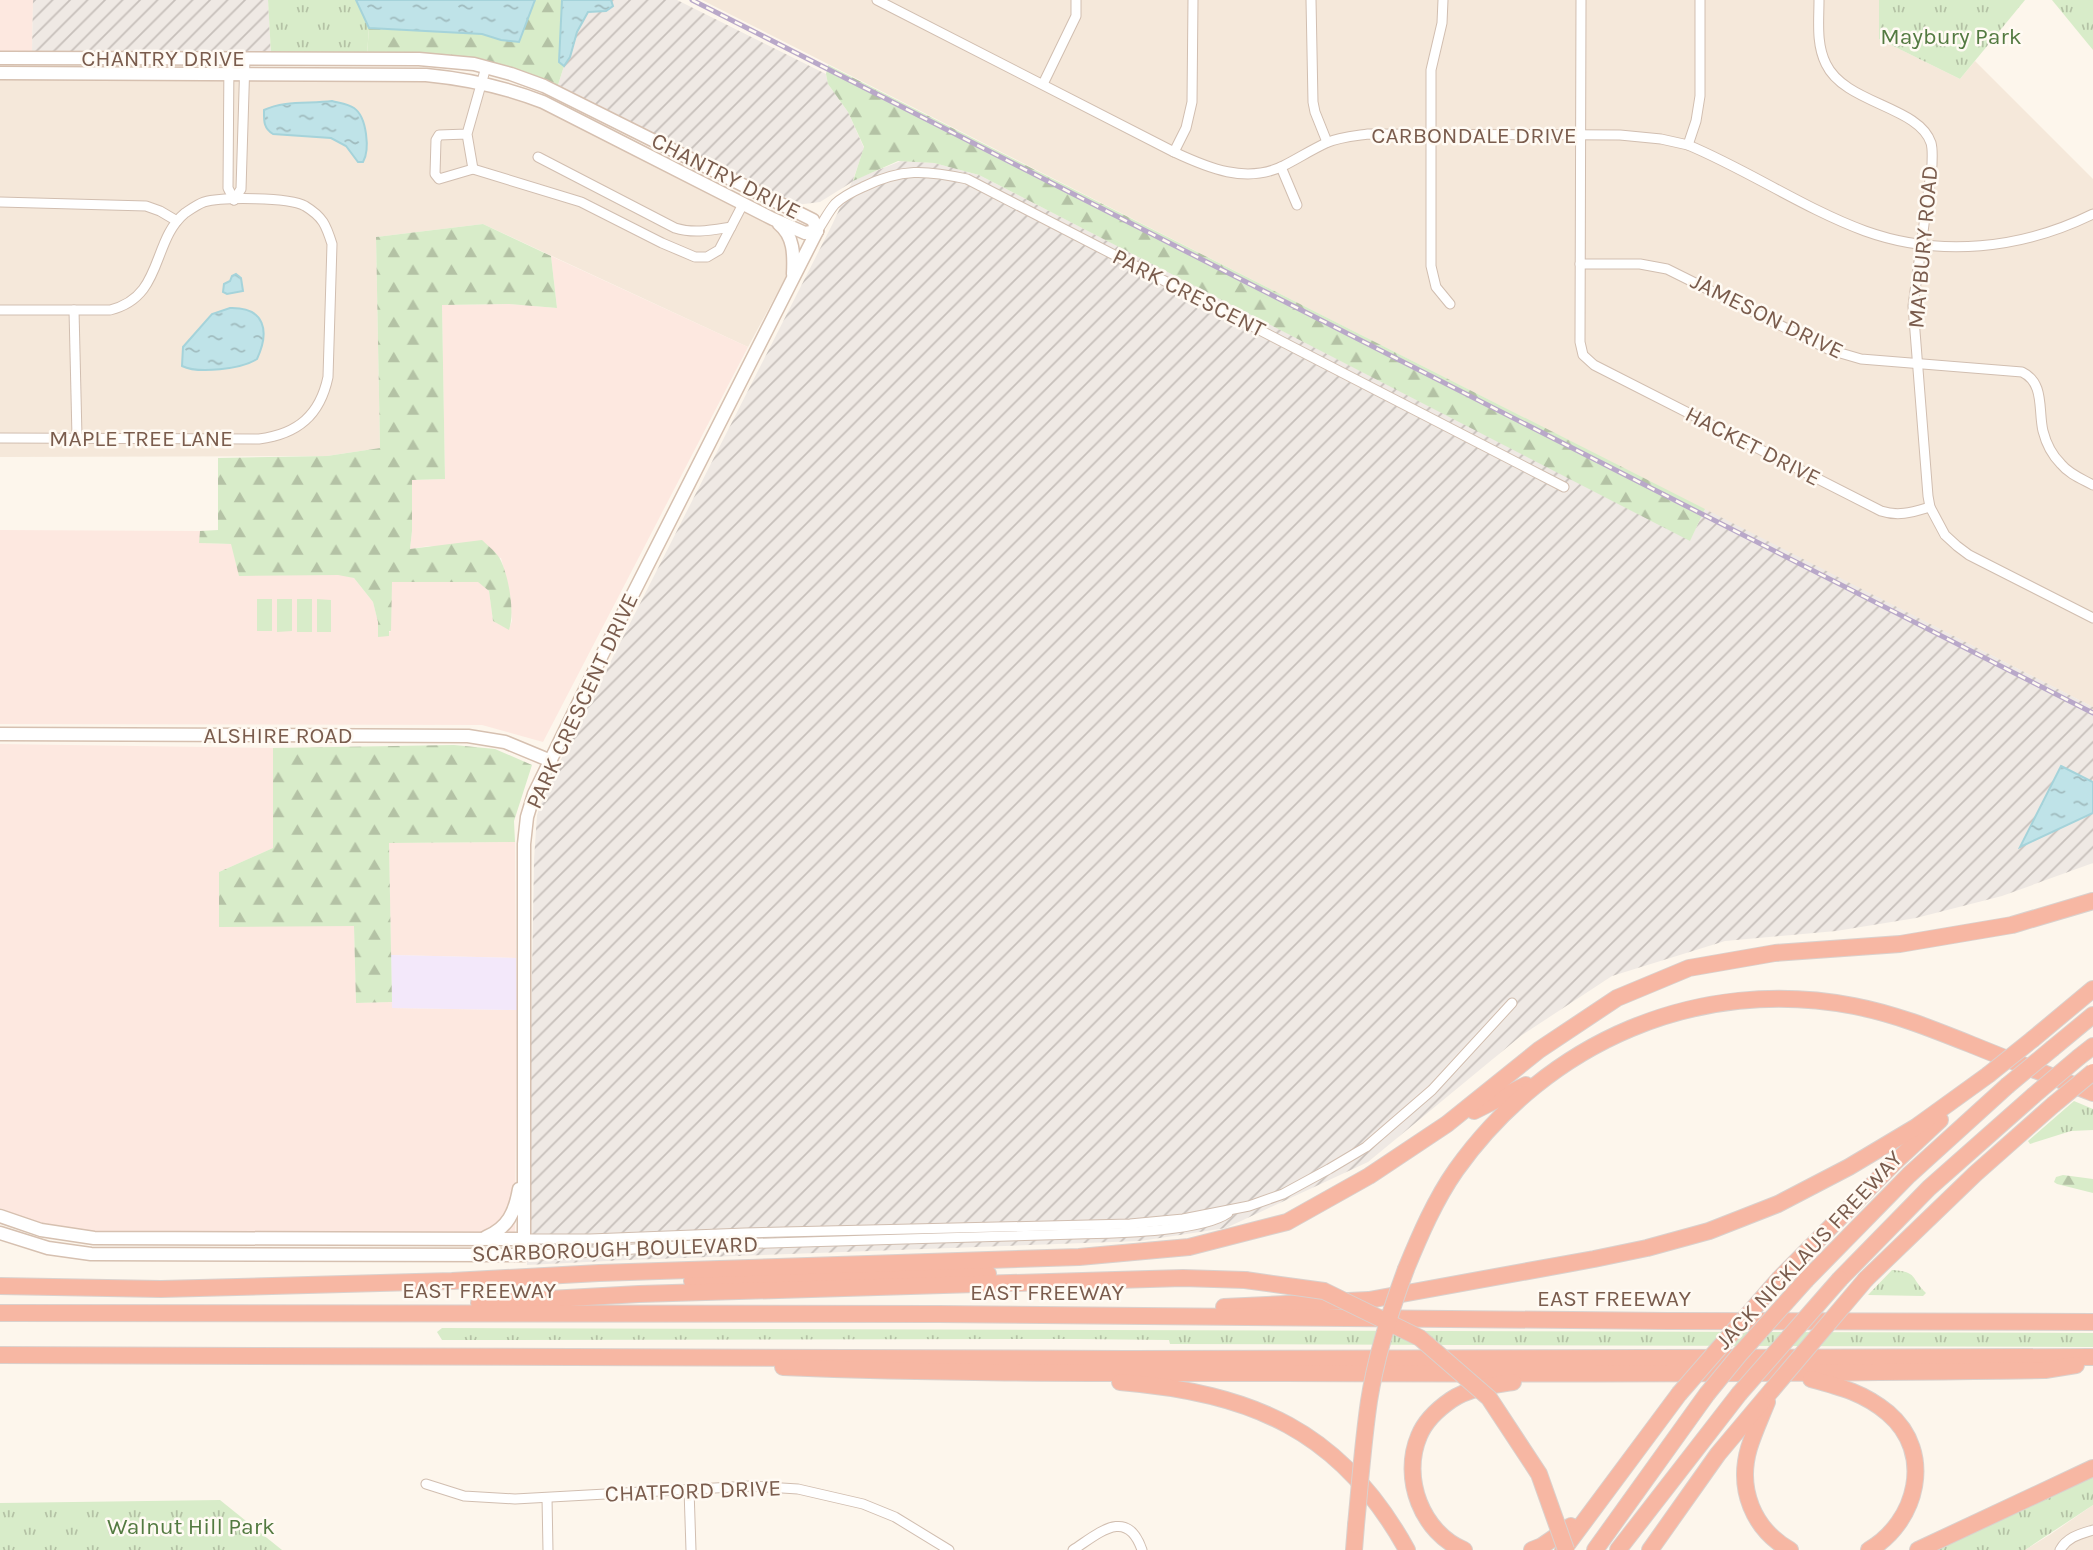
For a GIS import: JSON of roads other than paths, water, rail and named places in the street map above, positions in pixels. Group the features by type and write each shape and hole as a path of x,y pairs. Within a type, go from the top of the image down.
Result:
{"highway":[{"path":"0,1286 162,1289 1079,1257 1189,1247 1287,1222 1369,1176 1447,1125 1539,1050 1617,998 1689,968 1775,953 1900,944 2012,925 2093,901"},
{"path":"1096,1314 1368,1300 1647,1248 1709,1231 1814,1185 1916,1127 1988,1075 2093,989"},
{"path":"1354,1550 1375,1370 1393,1304 1428,1220 1455,1172 1494,1124 1522,1096 1582,1052 1613,1036 1674,1013 1711,1004 1748,999 1800,999 1857,1006 1909,1020 2093,1093"},
{"name":"JACK NICKLAUS FREEWAY","path":"1595,1550 1707,1394 1806,1280 1909,1175 2007,1086 2093,1015"},
{"name":"JACK NICKLAUS FREEWAY","path":"1618,1550 1739,1394 1840,1279 1929,1188 2093,1046"},
{"path":"1447,1125 1554,1071"},
{"path":"1650,1550 1718,1454 1866,1279 1965,1182 2093,1072"},
{"path":"1565,1550 1679,1394 1780,1278 1894,1163 1988,1075"},
{"path":"491,1278 738,1281 1007,1273 1063,1282"},
{"path":"429,1313 475,1303 639,1294 1182,1278 1245,1279 1324,1291 1420,1338 1489,1398 1539,1474 1565,1550"},
{"name":"EAST FREEWAY","path":"0,1313 1096,1314 1586,1321 2093,1322"},
{"path":"0,1355 553,1358 2093,1357"},
{"path":"553,1358 895,1372 1020,1374 1788,1374 2045,1370 2093,1362"},
{"path":"1020,1374 1132,1383 1198,1392 1227,1399 1273,1416 1317,1443 1357,1478 1395,1527 1407,1550"},
{"path":"1788,1374 1853,1390 1868,1398 1891,1415 1907,1439 1915,1468 1910,1503 1896,1528 1868,1550"},
{"path":"1464,1550 1447,1541 1430,1524 1417,1499 1413,1476 1414,1454 1419,1436 1429,1421 1454,1398 1485,1387 1585,1375"},
{"path":"1771,1391 1749,1448 1745,1470 1746,1491 1759,1522 1781,1545 1790,1550"},
{"path":"1918,1550 2093,1468"},
{"path":"1532,1550 1542,1546 1578,1520 1608,1489"}],"street":[{"name":"CARBONDALE DRIVE","path":"877,0 1174,152 1204,166 1229,173 1260,172 1281,167 1327,142 1368,134 1643,136 1688,145 1864,230 1921,244 1952,247 2003,244 2038,236 2093,214"},
{"path":"1043,84 1076,16 1076,0"},
{"path":"1174,152 1186,128 1192,102 1193,0"},
{"path":"1311,0 1313,102 1327,142"},
{"path":"1443,0 1442,23 1430,70 1431,266 1436,287 1450,304"},
{"path":"1580,264 1581,0"},
{"path":"1688,145 1700,96 1700,0"},
{"name":"MAYBURY ROAD","path":"1819,0 1819,39 1829,70 1854,92 1908,119 1923,130 1930,141 1932,165 1913,306 1930,508"},
{"name":"CHANTRY DRIVE","path":"0,58 419,59 486,67 544,86 597,111 813,220 817,231 805,233 773,219 543,102 515,91 481,83 426,75 0,74"},
{"path":"229,58 228,188 234,200"},
{"path":"234,200 241,189 245,59"},
{"path":"473,169 467,134 486,67"},
{"path":"467,134 439,135 436,140 435,174 439,178 473,169 581,202 695,257 707,257 719,250 743,204"},
{"path":"538,157 675,228 708,231 731,227"},
{"path":"1281,167 1297,205"},
{"name":"PARK CRESCENT","path":"817,231 835,204 885,176 911,172 937,173 967,179 1564,487"},
{"path":"0,310 110,310 122,307 138,297 177,221 186,212 205,202 234,200"},
{"name":"MAPLE TREE LANE","path":"0,438 259,439 295,429 307,418 324,397 328,377 332,244 326,223 305,206 279,200 234,200"},
{"path":"0,202 146,206 177,221"},
{"path":"773,219 786,230 790,239 794,262 793,279"},
{"name":"PARK CRESCENT DRIVE","path":"524,1255 525,830 529,806 612,634 817,231"},
{"name":"HACKET DRIVE","path":"1580,264 1580,342 1583,355 1594,365 1881,511 1905,514 1930,508"},
{"name":"JAMESON DRIVE","path":"1580,264 1640,264 1667,269 1829,350 1861,359 2016,371 2027,375 2038,388 2043,430 2050,449 2067,471 2093,485"},
{"path":"74,310 77,437"},
{"path":"1930,508 1945,535 1969,555 2093,618"},
{"name":"ALSHIRE ROAD","path":"0,734 468,736 505,742 551,761"},
{"name":"SCARBOROUGH BOULEVARD","path":"0,1233 48,1248 92,1254 559,1255 679,1246 1099,1234 1188,1225 1219,1219 1229,1212 1283,1194 1366,1147 1432,1090 1512,1003"},
{"path":"481,1239 499,1230 514,1212 524,1154"},
{"name":"SCARBOROUGH BOULEVARD","path":"0,1216 41,1230 94,1238 524,1239 1130,1224 1229,1212"},
{"name":"CHATFORD DRIVE","path":"426,1484 464,1496 490,1499 778,1486 863,1503 895,1517 949,1550"},
{"path":"689,1489 691,1550"},
{"path":"547,1498 548,1550"},
{"path":"1073,1550 1109,1527 1120,1525 1135,1534 1142,1550"},
{"path":"2060,1550 2073,1537 2093,1530"}],"water":[{"path":"356,0 535,0 519,42 482,34 369,28"},
{"path":"562,0 611,0 613,6 606,11 588,12 564,66 559,62"},
{"path":"332,101 354,108 362,119 367,142 363,162 358,162 346,146 331,138 273,134 264,120 264,110 272,107"},
{"path":"236,274 241,278 243,291 227,294 223,292 224,284"},
{"path":"230,308 251,312 262,323 263,339 257,359 220,369 198,370 182,366 183,347 212,314"},
{"path":"2061,766 2093,782 2093,813 2020,847"}],"railway":[{"path":"692,0 2093,713"}],"park label":[{"name":"Maybury Park","path":"1951,36"},
{"name":"Walnut Hill Park","path":"191,1526"}]}
